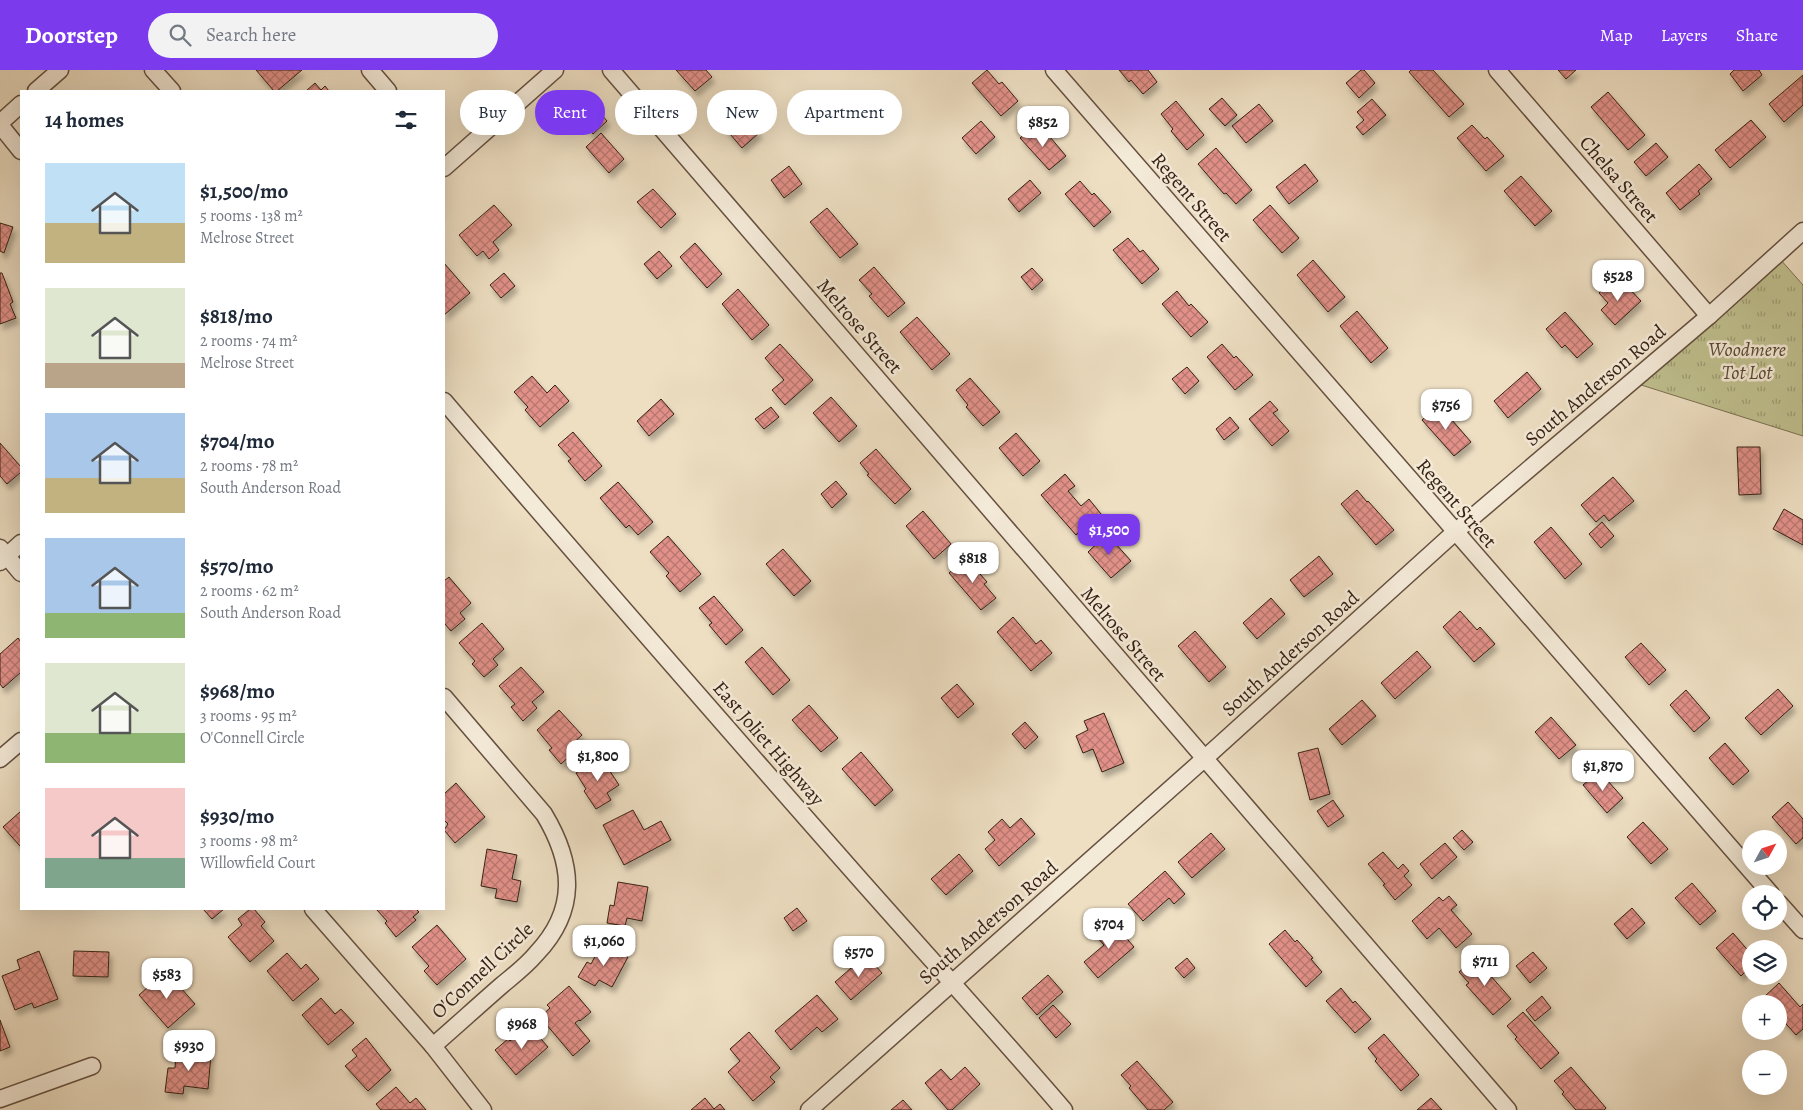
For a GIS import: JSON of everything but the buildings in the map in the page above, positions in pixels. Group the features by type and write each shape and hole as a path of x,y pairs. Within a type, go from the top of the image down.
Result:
{"street":[{"path":"37,90 60,70"},
{"path":"153,70 171,90"},
{"path":"370,70 387,90"},
{"path":"446,162 555,70"},
{"name":"Melrose Street","path":"612,70 1508,1110"},
{"name":"Regent Street","path":"1054,70 1763,885"},
{"name":"Chelsa Street","path":"1497,70 1709,316"},
{"path":"20,105 0,124 20,150"},
{"name":"South Anderson Road","path":"809,1110 918,1012 954,983 1455,532 1709,316 1803,231"},
{"name":"East Joliet Highway","path":"445,402 629,616 1064,1110"},
{"path":"20,544 2,555 20,572"},
{"name":"O'Connell Circle","path":"432,1046 537,953 553,932 560,918 565,904 568,881 564,856 555,833 544,814 445,698"},
{"path":"0,759 20,742"},
{"path":"314,910 432,1046 483,1110"},
{"path":"1787,912 1803,930"},
{"path":"0,1099 92,1066"}],"green space":[{"name":"Woodmere Tot Lot","path":"1780,259 1803,285 1803,436 1638,384"}]}
